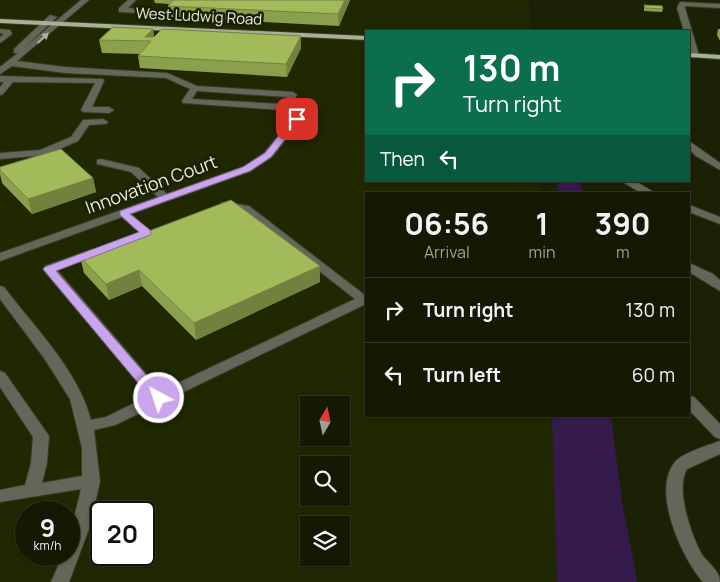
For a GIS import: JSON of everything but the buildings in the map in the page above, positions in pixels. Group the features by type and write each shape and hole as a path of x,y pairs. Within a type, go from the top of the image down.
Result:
{"main road":[{"name":"West Ludwig Road","path":"0,21 365,38"},
{"path":"692,55 720,57"}],"street":[{"path":"3,70 23,44 72,0"},
{"path":"3,70 85,0"},
{"path":"132,0 122,10 157,12"},
{"path":"686,30 681,2 720,6"},
{"path":"0,31 8,34 0,40"},
{"path":"3,70 11,79 100,81 86,110 110,110"},
{"path":"3,70 66,70 167,76 195,88 293,95 284,107 186,101 195,88"},
{"path":"0,92 11,79"},
{"name":"Innovation Court","path":"0,257 247,169 268,155 297,119 284,107"},
{"path":"0,156 42,152 75,139 86,122 103,122"},
{"path":"690,145 720,167"},
{"path":"101,162 135,170 165,198"},
{"path":"628,182 648,192"},
{"path":"86,427 110,421 364,300 245,208 229,205 210,209"},
{"path":"690,208 720,221"},
{"path":"123,213 151,231 128,239"},
{"path":"111,246 49,269 159,398"},
{"path":"690,268 709,277 720,288"},
{"path":"3,299 72,389 91,447 92,481 82,525 60,582"},
{"path":"0,376 41,436 39,463 32,491"},
{"path":"690,402 720,433"},
{"path":"714,582 696,560 687,542 674,489 674,475 681,465 720,447"},
{"path":"0,496 92,481"}],"shaded area":[{"path":"0,0 529,0 530,30 365,30 365,182 539,182 540,192 365,192 365,417 553,417 562,582 0,582"},
{"path":"557,182 580,182 583,192 558,192"},
{"path":"552,417 611,417 622,502 637,579 636,582 557,582"}],"route":[{"path":"159,398 49,269 146,233 123,213 247,169 268,155 297,119"}]}
